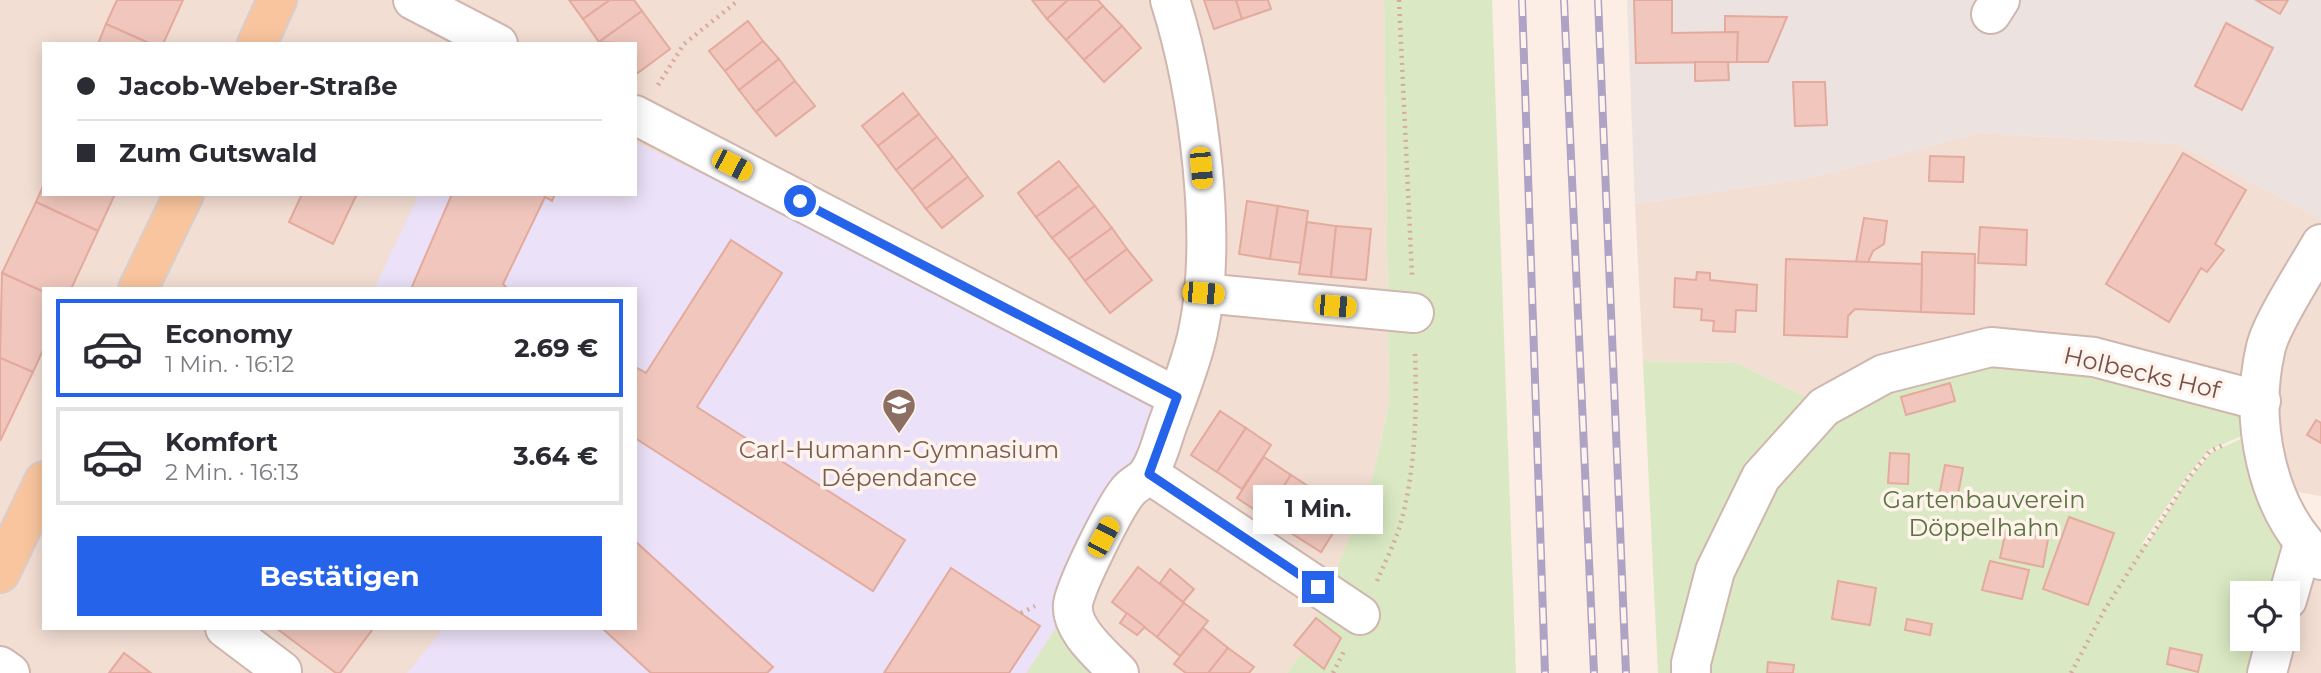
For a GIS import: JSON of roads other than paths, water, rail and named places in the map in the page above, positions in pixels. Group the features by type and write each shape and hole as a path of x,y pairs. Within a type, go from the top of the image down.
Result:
{"main road":[{"path":"258,42 277,0"},
{"path":"139,287 183,196"},
{"path":"0,573 42,488"}],"street":[{"path":"413,0 494,42"},
{"path":"1119,673 1079,628 1072,607 1078,584 1129,490 1149,474 1198,331 1203,293 1205,213 1197,122 1183,40 1170,0"},
{"path":"637,116 1177,397"},
{"path":"2297,581 2312,552 2274,489 2260,415 2266,346 2321,244"},
{"path":"1203,293 1414,313"},
{"name":"Holbecks Hof","path":"1691,673 1714,571 1761,477 1824,407 1884,374 1991,347 2094,357 2260,415"},
{"path":"1149,474 1360,615"},
{"path":"228,630 282,671"},
{"path":"2267,673 2273,651"},
{"path":"0,666 10,673"}],"railway":[{"path":"1522,0 1545,673"},
{"path":"1564,0 1594,673"},
{"path":"1598,0 1626,673"}],"place":[{"name":"Carl-Humann-Gymnasium Dépendance","path":"899,435"}],"park label":[{"name":"Gartenbauverein Döppelhahn","path":"1984,514"}]}
